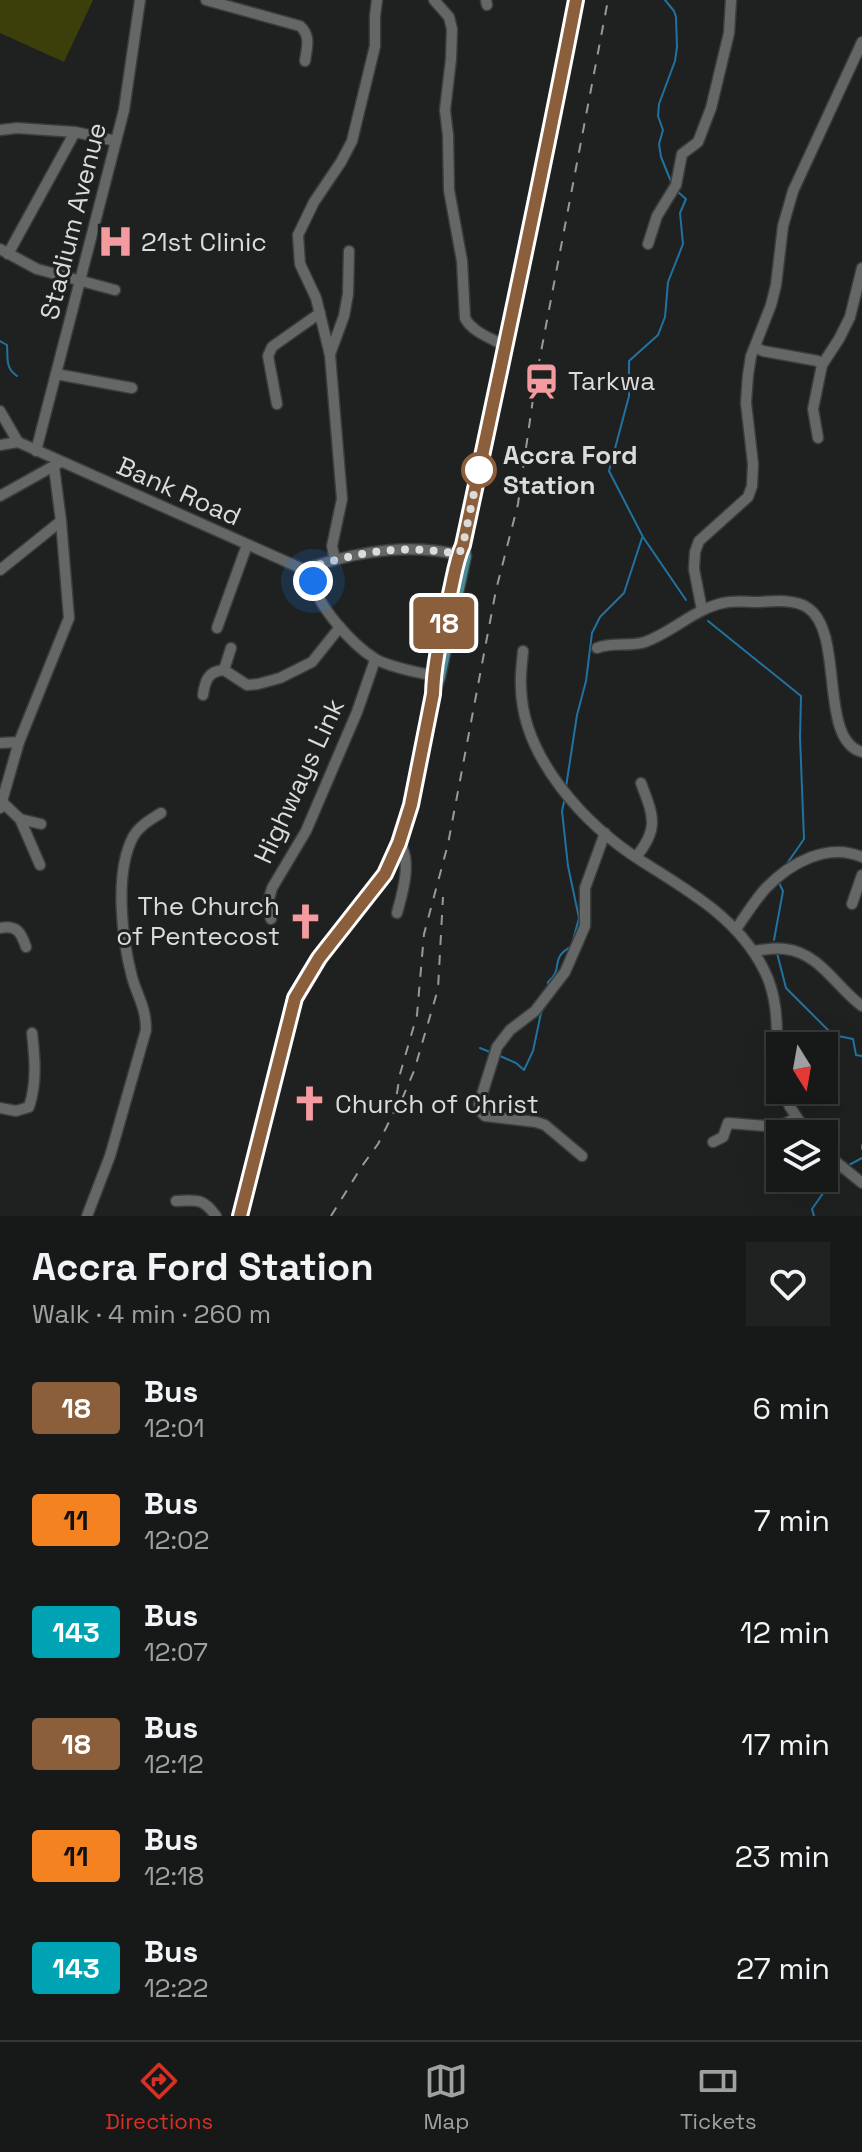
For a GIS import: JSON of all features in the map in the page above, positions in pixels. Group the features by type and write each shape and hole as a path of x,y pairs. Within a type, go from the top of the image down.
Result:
{"main road":[{"path":"240,1216 295,998 319,958 385,874 411,805 576,0"}],"street":[{"name":"Stadium Avenue","path":"36,451 128,90 140,0"},
{"path":"206,0 300,26 308,38 305,61"},
{"path":"335,560 332,546 342,499 330,355 316,298 300,264 298,235 314,202 352,141 375,46 377,0"},
{"path":"434,0 449,17 452,29 445,110 449,190 462,261 465,318 473,329 505,346"},
{"path":"648,244 661,208 674,189 682,154 698,142 711,108 729,33 731,0"},
{"path":"702,610 694,569 699,541 748,497 752,486 753,464 746,403 751,356 776,285 783,226 793,191 858,64 862,42"},
{"path":"0,130 17,128 75,132 116,141"},
{"path":"75,132 4,251 37,269 115,290"},
{"path":"330,355 344,316 349,251"},
{"path":"818,438 813,409 822,365 850,317 862,268"},
{"path":"277,404 270,351 320,313"},
{"path":"755,347 818,361 822,365"},
{"path":"56,374 132,388"},
{"path":"0,411 6,443"},
{"name":"Bank Road","path":"6,443 36,451 57,464 247,545 310,568"},
{"path":"0,494 57,464 69,618 19,742 2,798 20,819 40,865"},
{"path":"0,570 61,521"},
{"path":"217,628 247,545"},
{"path":"310,568 371,551 428,549 462,552"},
{"path":"310,568 319,569 321,574 313,581 314,591 321,602 340,627 375,660 436,677"},
{"path":"597,648 643,643 702,610 721,603 797,603 808,608 825,632 834,703 844,735 851,747 862,752"},
{"path":"203,695 207,677 213,672 224,670 247,685 280,678 312,662 340,627"},
{"path":"224,670 231,648"},
{"path":"523,651 522,697 526,719 537,749 570,801 636,857 690,891 736,929 764,969 773,992 775,1032"},
{"name":"Highways Link","path":"271,919 267,906 272,888 306,831 357,712 375,660"},
{"path":"0,743 19,742"},
{"path":"636,857 651,836 653,820 641,783"},
{"path":"87,1216 110,1156 146,1030 146,1014 132,976 122,927 125,867 133,837 144,824 161,813"},
{"path":"20,819 41,824"},
{"path":"582,1156 545,1125 485,1116 479,1104 501,1039 535,1011 565,972 585,926 585,888 605,833"},
{"path":"397,913 406,871 404,849 399,843"},
{"path":"736,929 766,888 794,865 823,852 854,853 862,857"},
{"path":"852,904 862,875"},
{"path":"0,928 10,926 16,929 26,947"},
{"path":"753,951 782,948 808,957 822,966 862,1006"},
{"path":"0,1108 16,1111 29,1107 34,1090 35,1066 32,1033"},
{"path":"713,1142 723,1137 728,1123 778,1127 796,1118 789,1104"},
{"path":"838,1163 862,1183"},
{"path":"176,1201 200,1200 207,1203 216,1216"}],"shaded area":[{"path":"0,0 93,0 64,62 0,33"}],"waterway":[{"path":"665,0 676,17 677,47 659,104 658,116 663,130 659,144 672,184"},
{"path":"678,192 686,199 680,213 683,244 668,282 665,317 658,335 629,361 629,396 609,471 643,537 686,600"},
{"path":"0,341 7,345 9,366 17,376"},
{"path":"566,787 592,633 600,617 624,593 642,538"},
{"path":"708,621 801,696 804,839 786,865"},
{"path":"565,797 562,811 568,866 579,918 573,940"},
{"path":"774,940 783,891 779,883"},
{"path":"548,988 558,959 572,946"},
{"path":"777,953 786,988 833,1035 853,1039 856,1055 862,1056"},
{"path":"500,1056 524,1070 533,1051 541,1013 549,999"},
{"path":"480,1048 490,1052"},
{"path":"849,1165 862,1158"},
{"path":"814,1216 812,1209 841,1172"}],"railway":[{"path":"331,1216 378,1144 394,1112 400,1074 417,1015 424,934 448,844 496,590 518,504 536,378 608,0"},
{"path":"402,1099 414,1071 438,989 443,897"}],"bus line":[{"name":"18","path":"240,1216 295,998 319,958 385,874 411,805 433,694 433,676 547,153 576,0"}],"place":[{"name":"21st Clinic","path":"115,242"},
{"name":"Tarkwa","path":"542,381"},
{"name":"Accra Ford Station","path":"479,470"},
{"name":"The Church of Pentecost","path":"306,921"},
{"name":"Church of Christ","path":"309,1104"}],"route":[{"path":"313,581 321,574 314,566 358,553 428,549 459,554 481,460 479,470"}]}
